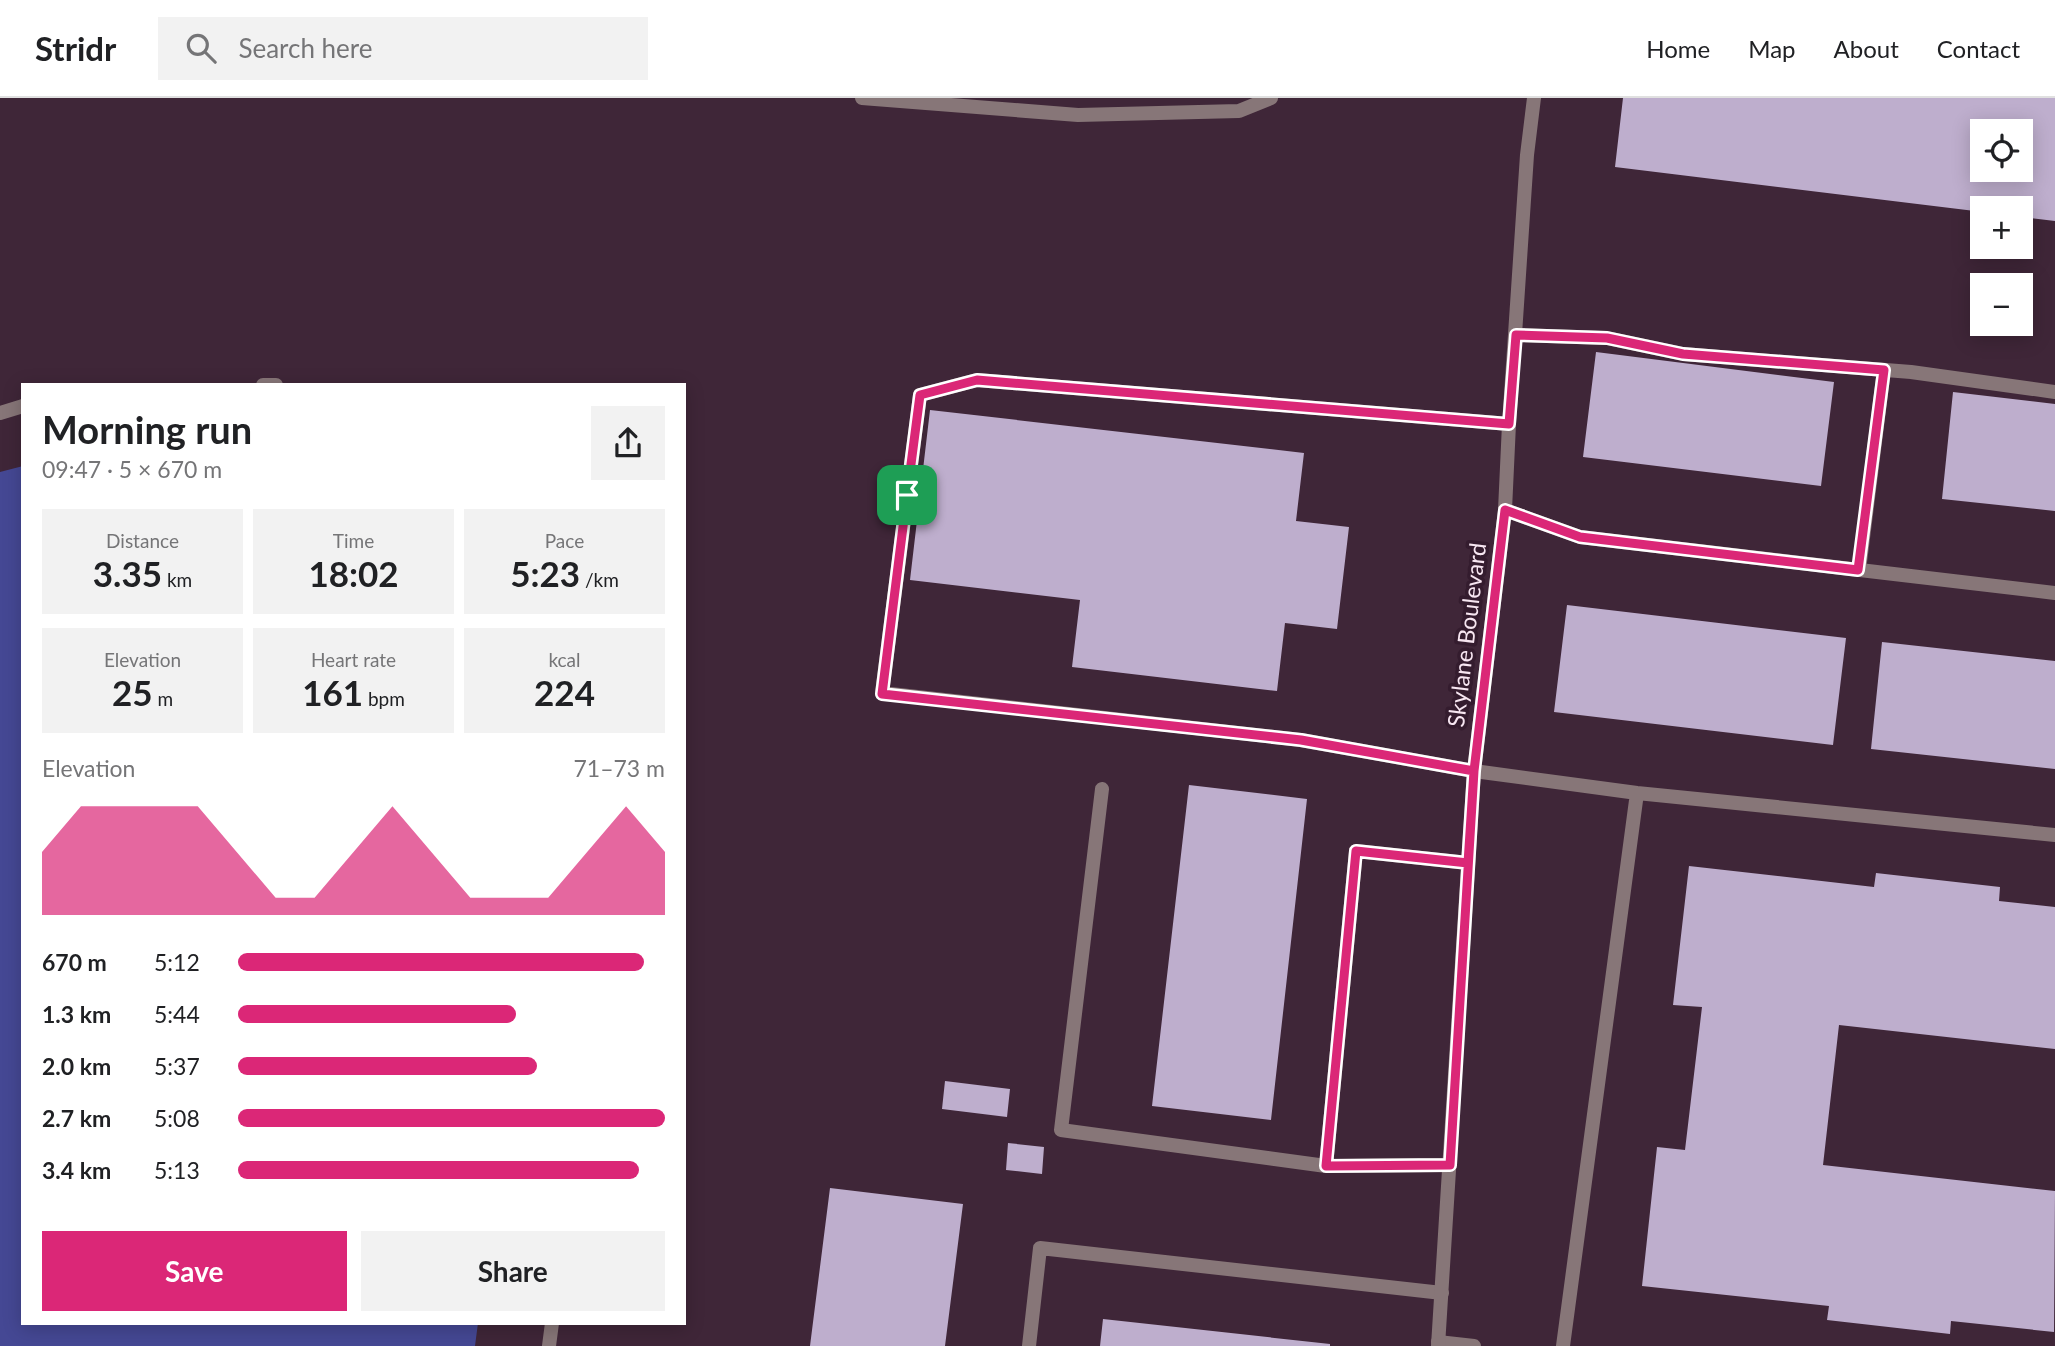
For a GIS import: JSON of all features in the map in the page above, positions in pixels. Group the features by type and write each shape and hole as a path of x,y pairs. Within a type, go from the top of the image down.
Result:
{"street":[{"path":"862,98 1078,115 1239,111 1271,98"},
{"name":"Skylane Boulevard","path":"1438,1344 1474,771 1505,510 1527,155 1534,98"},
{"path":"1516,335 1607,338 1683,354 1884,370 2055,391"},
{"path":"1858,570 1884,370"},
{"path":"1509,424 977,380 920,395 882,694 1301,740 1474,771 1637,793 2055,835"},
{"path":"0,412 21,407"},
{"path":"1505,510 1580,537 2055,593"},
{"path":"1102,789 1061,1130 1326,1166 1450,1165"},
{"path":"1563,1346 1637,793"},
{"path":"1326,1166 1356,851 1468,863"},
{"path":"1029,1346 1040,1248 1443,1293"},
{"path":"549,1346 552,1325"},
{"path":"1438,1344 1474,1346"}],"shaded area":[{"path":"21,467 21,1325 478,1325 475,1346 0,1346 0,472"}],"building":[{"path":"1623,98 2055,98 2055,221 2033,218 2033,196 1970,196 1970,210 1615,167"},
{"path":"1596,352 1834,382 1821,486 1583,457"},
{"path":"1953,392 2055,404 2055,511 1942,499"},
{"path":"930,410 1304,453 1296,521 1349,527 1337,629 1285,623 1277,691 1072,667 1080,600 910,580"},
{"path":"1567,605 1846,638 1833,745 1554,712"},
{"path":"1882,642 2055,661 2055,769 1871,749"},
{"path":"1189,785 1307,799 1271,1120 1152,1106"},
{"path":"1689,866 1874,887 1876,873 2000,887 1999,901 2055,907 2055,1049 1839,1025 1823,1165 2055,1191 2054,1332 1951,1321 1950,1334 1827,1320 1829,1306 1642,1286 1657,1147 1685,1150 1702,1007 1673,1005"},
{"path":"945,1081 1010,1089 1007,1117 942,1109"},
{"path":"1008,1143 1044,1147 1042,1174 1006,1170"},
{"path":"830,1188 963,1204 945,1346 810,1346"},
{"path":"1103,1319 1330,1344 1330,1346 1100,1346"}],"route":[{"path":"907,495 882,694 1301,740 1474,771 1450,1165 1326,1166 1356,851 1468,863 1474,771 1505,510 1580,537 1858,570 1884,370 1683,354 1607,338 1516,335 1509,424 977,380 920,395 907,495"}]}
